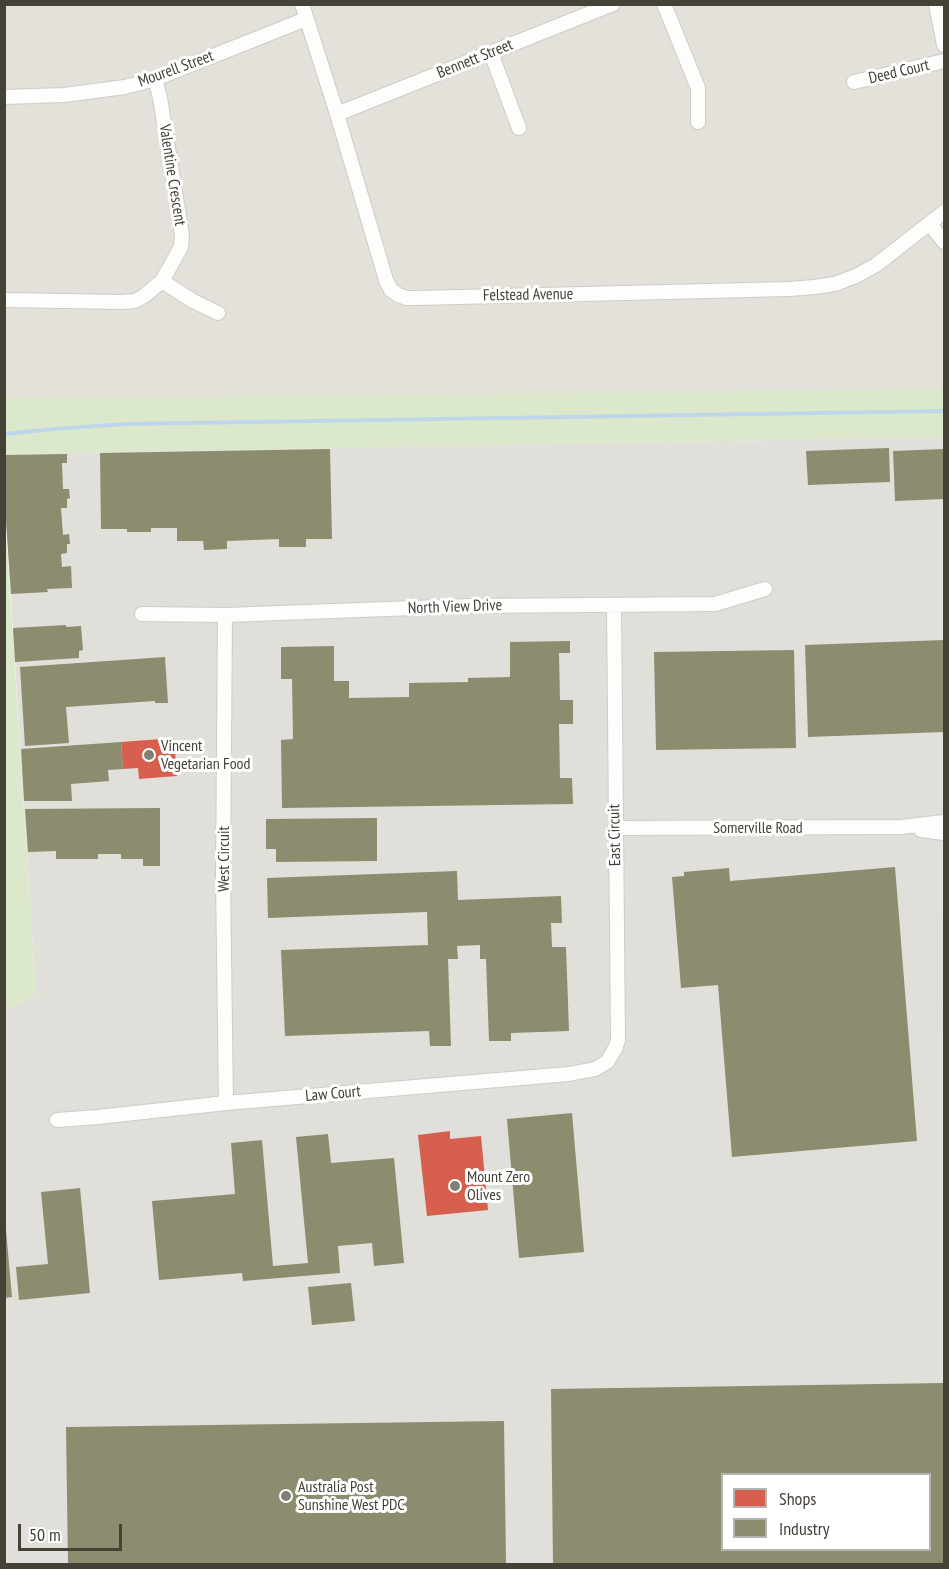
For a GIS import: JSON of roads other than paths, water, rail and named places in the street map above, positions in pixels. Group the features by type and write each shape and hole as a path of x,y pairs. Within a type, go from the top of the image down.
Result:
{"street":[{"name":"Felstead Avenue","path":"302,4 386,280 391,290 407,298 814,287 835,284 876,265 945,212"},
{"name":"Bennett Street","path":"337,114 613,4"},
{"path":"664,4 698,88 698,122"},
{"path":"936,4 945,45"},
{"name":"Mourell Street","path":"4,97 64,95 125,87 155,80 306,19"},
{"path":"491,53 519,128"},
{"name":"Deed Court","path":"854,82 945,61"},
{"name":"Valentine Crescent","path":"4,300 122,303 135,301 162,281 181,247 182,235 160,98 155,80"},
{"path":"930,224 945,242"},
{"path":"162,281 193,301 218,313"},
{"name":"North View Drive","path":"142,614 225,615 468,606 715,604 765,589"},
{"name":"East Circuit","path":"607,1062 618,1040 614,605"},
{"name":"West Circuit","path":"225,615 223,880 226,1103"},
{"name":"Somerville Road","path":"615,828 901,827 945,822"},
{"name":"Somerville Road","path":"901,827 945,833"},
{"name":"Law Court","path":"57,1120 226,1103 569,1074 595,1069 607,1062"}],"waterway":[{"path":"4,434 125,424 944,411"}],"place":[{"name":"Vincent Vegetarian Food","path":"149,755"},
{"name":"Mount Zero Olives","path":"455,1186"},
{"name":"Australia Post Sunshine West PDC","path":"286,1496"}]}
